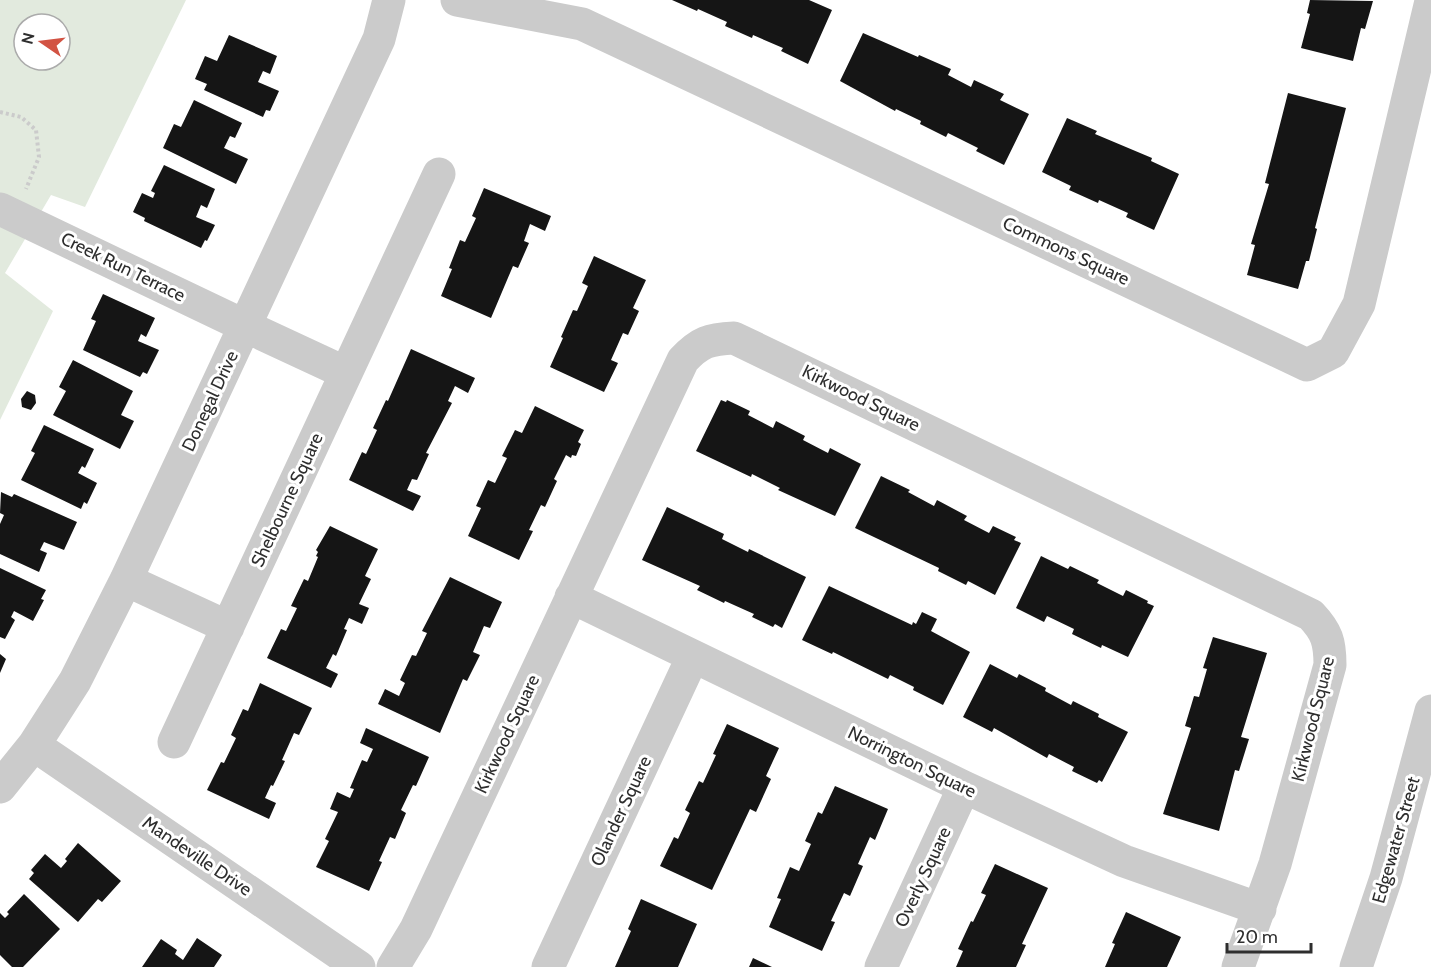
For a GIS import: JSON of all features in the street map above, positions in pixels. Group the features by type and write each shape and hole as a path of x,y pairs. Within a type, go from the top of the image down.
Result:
{"street":[{"name":"Donegal Drive","path":"0,787 34,745 75,681 126,580 380,39 389,0"},
{"name":"Commons Square","path":"457,0 584,12 1307,365 1333,352 1359,304 1431,1"},
{"name":"Shelbourne Square","path":"174,742 439,174"},
{"name":"Creek Run Terrace","path":"6,211 245,326"},
{"path":"245,326 346,373"},
{"name":"Kirkwood Square","path":"393,967 416,929 682,360 696,346 714,339 734,338 1311,615 1324,629 1330,647 1330,665 1275,864 1238,967"},
{"path":"126,580 228,627"},
{"name":"Norrington Square","path":"571,597 964,787 1124,861 1260,909"},
{"name":"Olander Square","path":"548,967 693,656"},
{"name":"Edgewater Street","path":"1356,967 1386,878 1431,711"},
{"name":"Mandeville Drive","path":"34,745 359,967"},
{"name":"Overly Square","path":"881,967 964,787"}],"path":[{"path":"0,112 21,117 36,130 39,157 25,192 6,211"}],"shaded area":[{"path":"0,0 186,0 85,207 51,195 5,273 53,311 0,420"}],"building":[{"path":"672,0 809,0 832,10 808,64 781,51 783,48 753,35 752,38 725,26 727,22"},
{"path":"1310,0 1373,1 1365,29 1361,28 1353,61 1301,48 1310,14 1307,13"},
{"path":"863,33 951,69 948,75 971,87 974,80 1004,94 1000,100 1029,114 1004,165 976,151 978,148 948,133 946,137 920,124 921,121 896,109 895,111 840,81"},
{"path":"229,35 277,56 270,74 263,71 258,82 279,91 270,111 266,110 263,117 204,90 207,84 195,79 205,56 217,61"},
{"path":"1288,93 1346,108 1315,228 1317,229 1309,261 1306,261 1298,289 1247,275 1255,245 1251,244 1269,184 1265,183"},
{"path":"194,100 242,123 235,138 230,136 224,148 248,159 236,184 163,148 174,124 181,127"},
{"path":"1067,118 1097,131 1095,134 1152,158 1151,161 1179,174 1154,230 1126,217 1128,213 1069,190 1071,186 1042,172"},
{"path":"164,165 215,189 207,208 201,205 196,217 215,225 201,248 144,221 145,218 133,212 142,193 153,198 155,193 151,191"},
{"path":"484,188 551,216 545,231 530,224 524,241 529,243 518,268 513,266 491,318 441,296 460,240 465,242 476,218 472,216"},
{"path":"594,256 646,280 633,308 639,311 628,335 623,333 611,360 618,363 604,392 550,367 573,310 577,311 588,286 582,283"},
{"path":"103,294 155,318 146,337 141,334 138,341 159,350 147,374 143,372 140,377 83,350 96,321 91,319"},
{"path":"411,349 475,378 468,393 455,386 448,401 452,403 426,453 429,454 417,480 412,479 407,490 421,496 413,511 349,480 362,452 366,454 377,430 373,428 386,400 388,401"},
{"path":"73,360 133,391 121,415 134,421 120,449 53,415 66,391 59,387"},
{"path":"27,391 35,395 36,403 31,410 22,407 21,399"},
{"path":"721,400 726,402 727,400 750,411 748,415 773,428 776,421 805,436 803,440 828,453 830,448 861,464 835,516 778,490 780,488 752,474 751,477 696,451"},
{"path":"535,406 584,430 578,442 581,444 576,456 572,455 571,458 566,455 554,479 557,481 545,507 541,505 529,530 533,531 519,560 468,536 481,508 476,506 488,480 495,483 507,458 502,456 515,430 522,433"},
{"path":"44,425 94,449 85,468 82,466 78,473 97,483 87,504 84,502 81,509 21,480 35,453 31,451"},
{"path":"881,476 910,490 908,492 934,506 937,500 967,516 964,520 989,533 993,526 1016,537 1014,540 1021,543 995,595 968,581 966,585 938,571 939,568 855,528"},
{"path":"1,492 12,497 14,494 77,522 64,550 44,542 40,550 47,553 39,572 0,554 0,524 4,515 0,513"},
{"path":"667,507 724,534 722,539 748,552 749,549 806,577 782,628 775,624 773,627 752,617 754,614 697,590 700,586 642,560"},
{"path":"330,526 378,549 365,576 371,579 359,604 369,608 362,624 349,618 344,629 347,630 336,656 333,654 326,668 338,674 331,688 267,658 281,629 286,631 297,608 291,606 304,579 308,581 318,557 316,550"},
{"path":"1041,556 1068,569 1070,566 1099,580 1097,583 1123,596 1126,590 1154,606 1128,657 1102,645 1101,648 1072,634 1074,629 1047,616 1044,622 1016,608"},
{"path":"0,568 46,590 41,599 44,600 33,621 14,611 11,617 15,620 5,639 0,637"},
{"path":"450,577 502,602 490,628 484,626 473,652 480,655 467,681 463,679 440,733 378,704 385,689 399,696 405,683 400,680 412,655 416,656 427,633 422,631"},
{"path":"829,586 912,625 913,622 916,624 922,612 937,619 931,631 970,652 943,705 890,675 888,679 833,652 832,654 802,640"},
{"path":"1213,637 1267,653 1241,737 1249,739 1239,771 1235,770 1219,831 1163,814 1191,728 1185,726 1194,696 1199,697 1207,669 1203,668"},
{"path":"0,654 6,659 0,673"},
{"path":"990,664 1017,678 1019,674 1046,688 1045,691 1071,705 1073,701 1128,732 1102,782 1099,780 1097,783 1072,771 1074,767 1049,754 1047,758 994,728 992,732 963,717"},
{"path":"260,683 312,708 299,735 294,733 282,760 285,761 265,798 276,803 269,819 207,790 236,738 231,735 243,709 248,711"},
{"path":"727,724 779,748 766,776 771,779 756,812 750,809 712,890 660,866 674,837 678,839 690,813 685,810 699,781 703,783"},
{"path":"366,728 429,757 416,786 413,785 401,810 406,813 395,839 390,837 369,891 316,867 329,841 325,839 338,812 330,809 337,792 350,798 354,789 350,788 362,760 367,762 373,749 360,743"},
{"path":"835,786 888,809 875,840 870,837 858,864 863,866 850,896 844,893 831,921 835,922 822,951 769,927 781,899 777,898 790,867 799,871 811,844 805,841 818,812 822,814"},
{"path":"78,843 121,881 102,902 98,899 78,922 29,879 34,873 31,870 45,854 61,868"},
{"path":"995,864 1048,888 1022,944 1026,945 1016,967 956,967 963,951 958,949 986,895 981,893"},
{"path":"24,894 60,929 23,967 12,967 0,955 0,913 5,918 9,914 7,912"},
{"path":"641,899 697,924 678,967 615,967 631,931 628,929"},
{"path":"1126,912 1181,937 1167,967 1105,967 1115,944 1112,943"},
{"path":"197,938 222,955 214,967 142,967 161,939 177,950 175,954 183,960"},
{"path":"753,958 772,967 749,967"}]}
